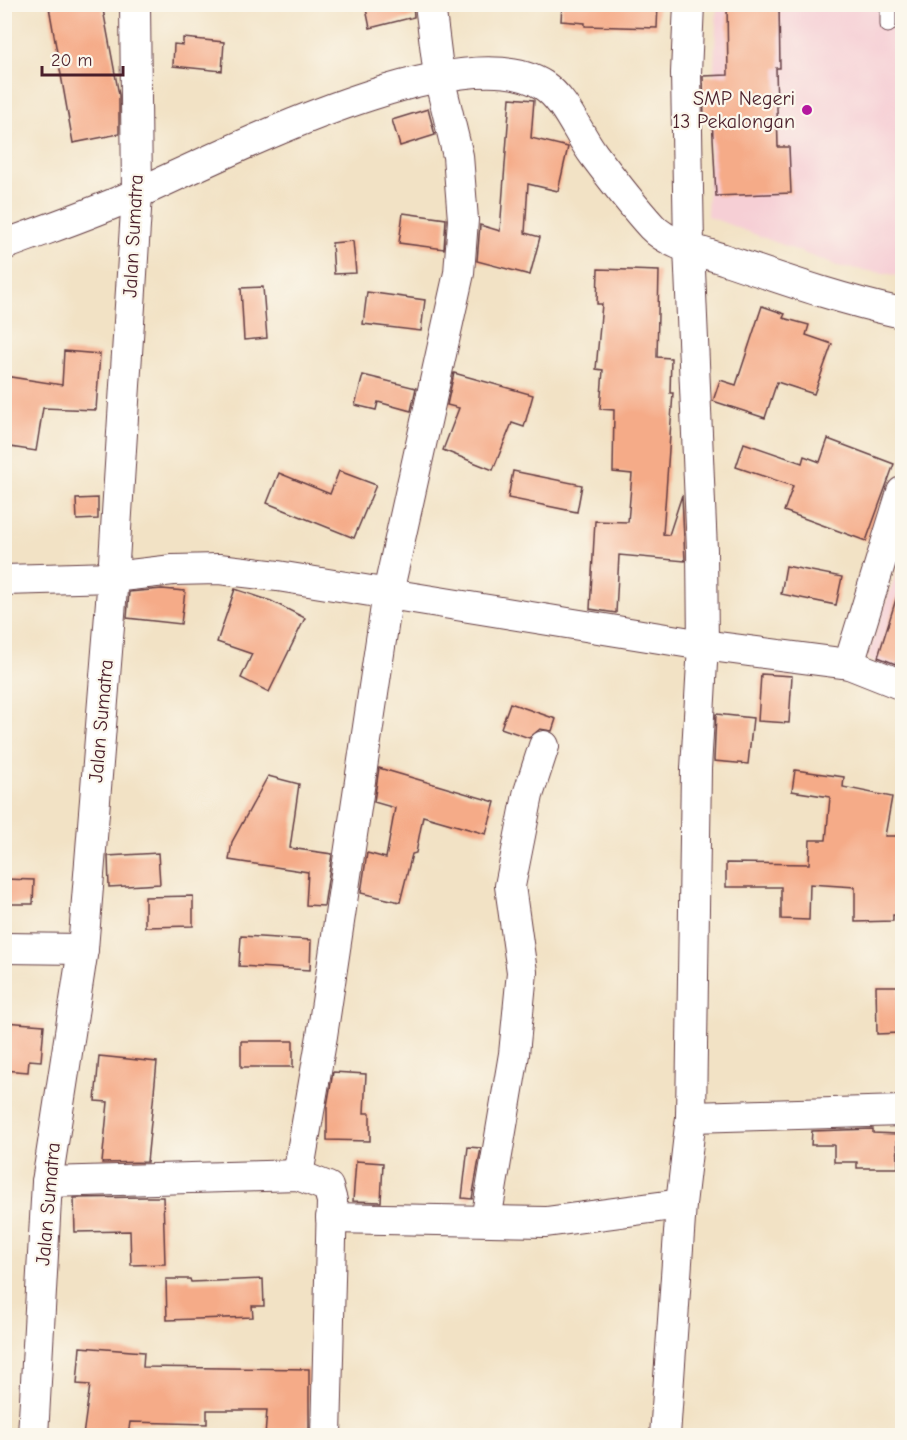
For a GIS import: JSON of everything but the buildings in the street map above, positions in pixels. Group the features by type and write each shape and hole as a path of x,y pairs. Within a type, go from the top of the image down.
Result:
{"street":[{"name":"Jalan Sumatra","path":"33,1436 47,1182 82,949 113,577 137,194 135,4"},
{"path":"298,1175 322,1036 388,593 459,273 463,220 458,156 439,77 430,4"},
{"path":"665,1436 681,1204 691,1117 696,769 703,645 689,247 686,73 689,4"},
{"path":"4,245 137,194 242,144 333,107 439,77 499,71 515,73 545,86 555,95 594,155 657,233 689,247 844,301 903,313"},
{"path":"849,664 903,492"},
{"path":"4,579 113,577 173,570 219,569 388,593 703,645 849,664 903,685"},
{"path":"486,1220 514,1054 522,972 510,886 528,795 544,746"},
{"path":"4,948 82,949"},
{"path":"691,1117 903,1111"},
{"path":"47,1182 298,1175 328,1187 332,1201 326,1436"},
{"path":"331,1218 546,1222 681,1204"}],"lane":[{"path":"888,4 888,25"}],"shaded area":[{"name":"SMP Negeri 13 Pekalongan","path":"717,5 902,5 902,276 837,266 707,216"},
{"path":"902,556 902,676 867,658"}],"place":[{"name":"SMP Negeri 13 Pekalongan","path":"807,110"}]}
